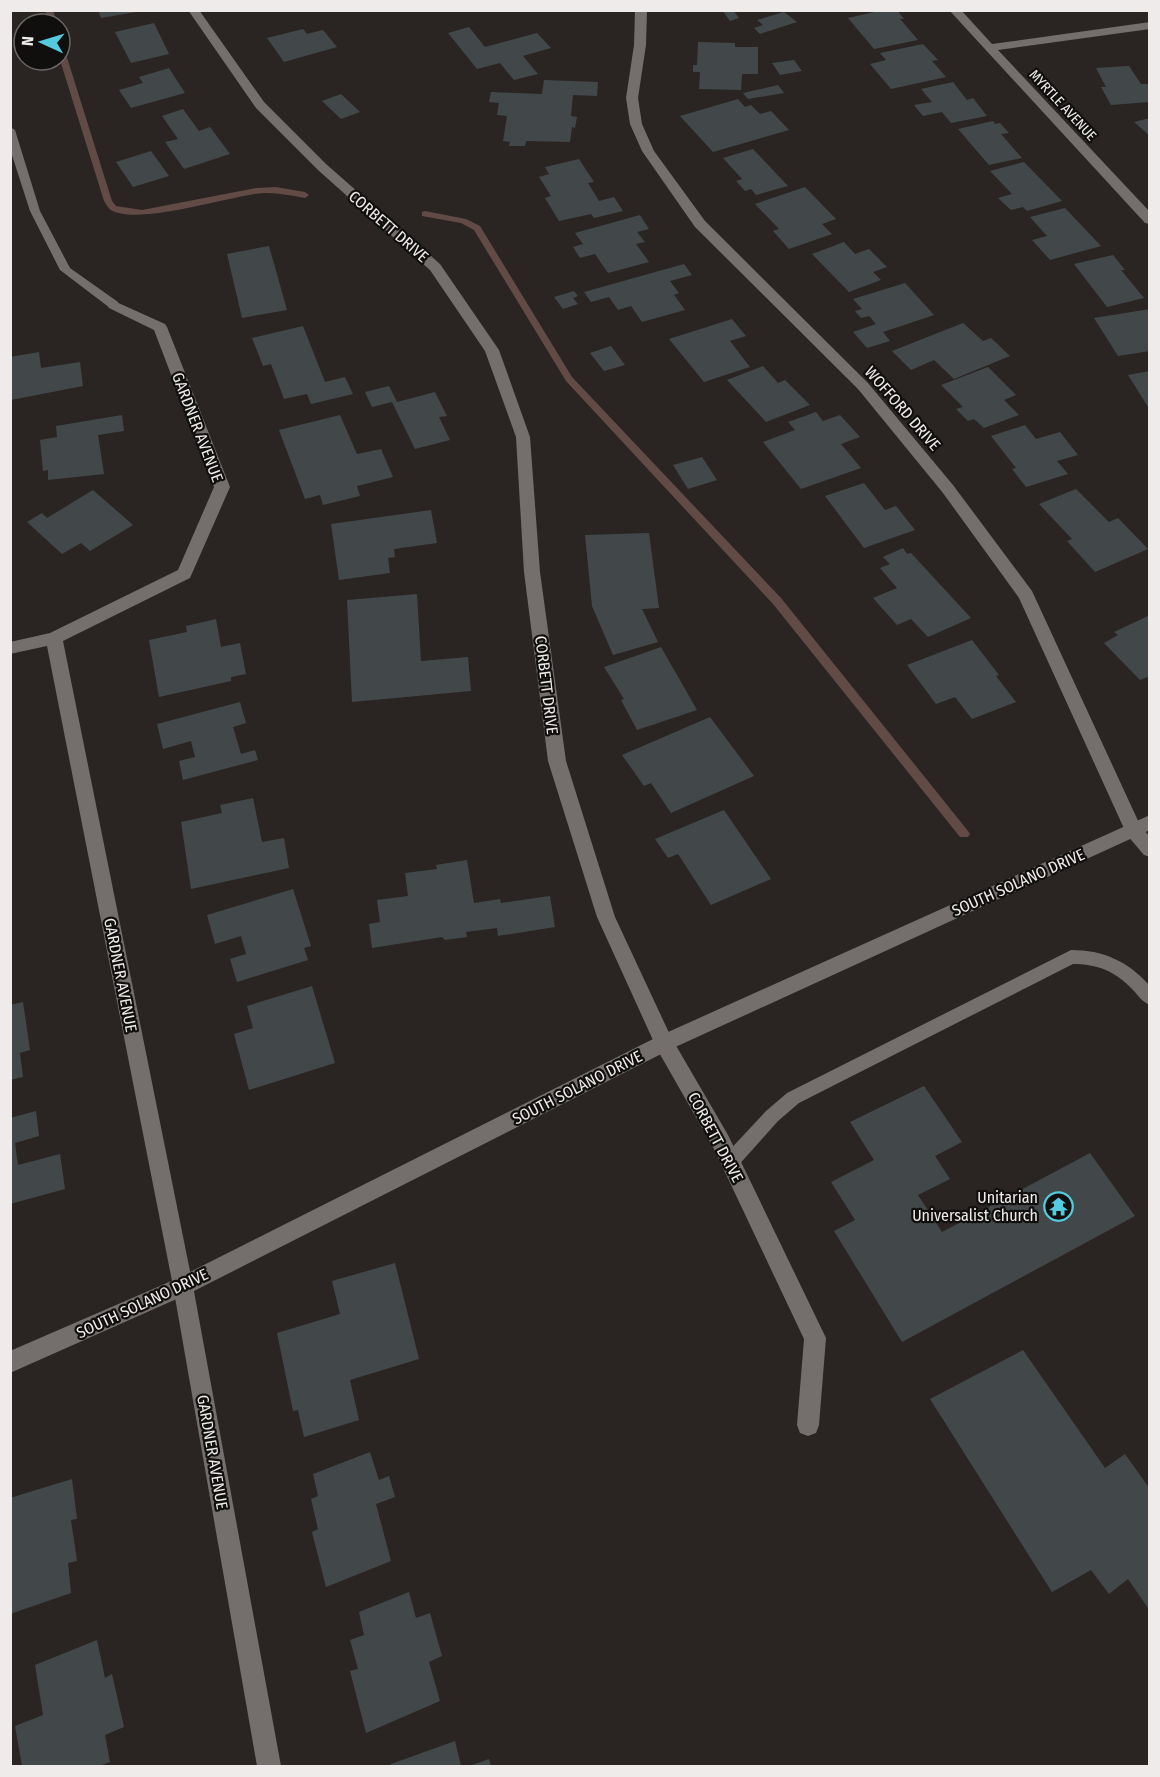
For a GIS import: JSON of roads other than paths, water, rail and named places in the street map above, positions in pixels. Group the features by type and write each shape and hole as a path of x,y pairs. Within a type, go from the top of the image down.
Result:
{"street":[{"name":"CORBETT DRIVE","path":"193,10 260,105 322,167 435,267 492,350 523,436 532,572 557,761 606,917 664,1043 730,1162 815,1338 808,1425"},
{"name":"WOFFORD DRIVE","path":"641,10 640,45 632,98 636,124 648,151 700,224 863,386 948,489 1026,595 1141,826 1149,850"},
{"name":"MYRTLE AVENUE","path":"954,10 1149,220"},
{"path":"989,48 1149,25"},
{"name":"GARDNER AVENUE","path":"114,305 160,327 222,487 184,574 54,638 183,1286 269,1767"},
{"path":"10,648 54,638"},
{"name":"SOUTH SOLANO DRIVE","path":"10,1362 183,1286 664,1043 1141,826"}],"lane":[{"path":"10,130 34,211 66,270 114,305"},
{"path":"730,1162 772,1116 793,1098 1071,957 1090,956 1112,962 1137,981 1149,998"}],"waterway":[{"path":"68,72 108,201 113,208 142,213 256,191 276,190 305,195"},
{"path":"425,214 463,221 477,228 569,379 777,601 964,834"}],"place":[{"name":"Unitarian Universalist Church","path":"1059,1206"}]}
